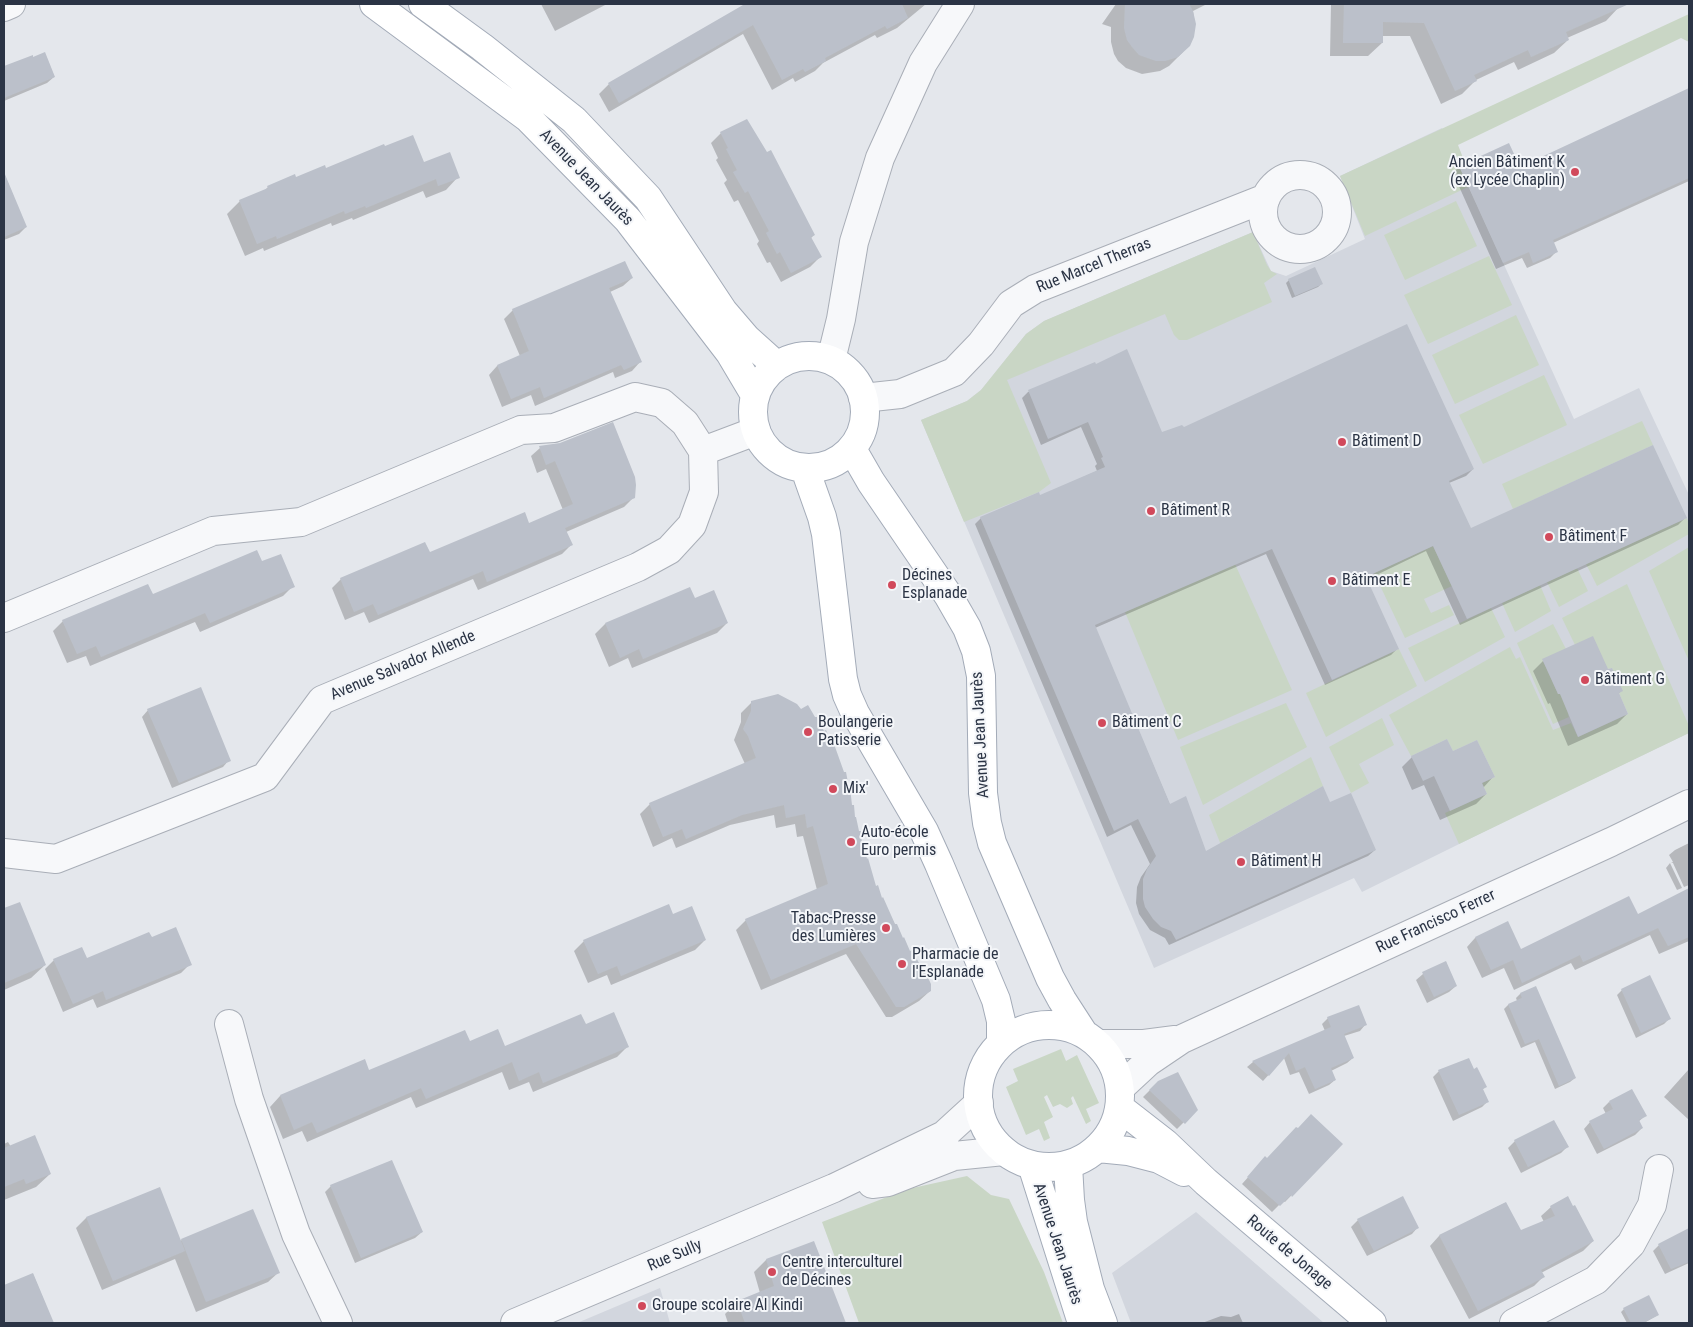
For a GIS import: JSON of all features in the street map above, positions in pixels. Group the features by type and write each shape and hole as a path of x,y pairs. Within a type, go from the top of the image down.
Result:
{"main road":[{"name":"Avenue Jean Jaurès","path":"374,4 528,118 621,213 730,353 755,395"},
{"name":"Avenue Jean Jaurès","path":"423,4 482,47 574,120 648,198 723,311 747,339 777,366"},
{"path":"803,356 817,356 842,366 859,386 864,398 866,411 864,425 860,438 841,459 831,465 805,469 784,463 767,450 756,431 753,419 755,395 764,379 777,366 790,359 803,356"},
{"name":"Avenue Jean Jaurès","path":"852,449 871,482 948,596 970,636 976,651 981,676 983,793 990,836 1050,978 1091,1039"},
{"path":"805,469 826,534 843,679 847,695 924,831 939,864 996,1000 1001,1021 1002,1043"},
{"path":"1049,1025 1066,1027 1091,1039 1109,1057 1116,1072 1120,1098 1112,1130 1098,1148 1084,1158 1068,1165 1050,1168 1017,1160 1004,1151 991,1137 982,1121 978,1103 979,1086 983,1070 991,1056 1002,1043 1016,1033 1032,1027 1049,1025"},
{"name":"Route de Jonage","path":"1120,1098 1206,1182 1372,1323"},
{"name":"Route de Jonage","path":"1098,1148 1128,1151 1159,1159 1206,1182"},
{"name":"Avenue Jean Jaurès","path":"1032,1165 1082,1323"},
{"name":"Avenue Jean Jaurès","path":"1068,1165 1073,1222 1090,1289 1103,1323"}],"street":[{"path":"4,7 11,4"},
{"path":"831,360 841,319 854,242 880,158 923,63 960,4"},
{"name":"Rue Marcel Therras","path":"864,398 900,394 954,372 981,344 1011,304 1034,289 1266,198"},
{"path":"4,618 213,531 301,522 521,430 554,428 635,397 662,403 685,423 703,451 756,431"},
{"name":"Avenue Salvador Allende","path":"4,853 56,859 265,777 322,700 638,567 669,550 692,525 704,492 703,451"},
{"name":"Rue Francisco Ferrer","path":"1120,1098 1148,1062 1182,1039 1611,842 1689,804"},
{"path":"229,1024 249,1100 296,1234 338,1323"},
{"name":"Rue Francisco Ferrer","path":"1091,1039 1144,1044 1182,1039"},
{"name":"Rue Sully","path":"515,1323 834,1188 944,1135 978,1103"},
{"name":"Rue Sully","path":"834,1188 888,1182 954,1156 1004,1151"},
{"path":"1514,1323 1596,1280 1631,1244 1652,1205 1659,1169"}],"shaded area":[{"path":"1442,128 1574,419 1639,388 1689,495 1689,733 1362,892 1354,878 1154,968 921,420 967,401 981,390 1026,334 1044,321 1253,232 1271,271 1286,276 1365,239 1340,176"},
{"path":"1196,1212 1324,1323 1131,1323 1112,1273"},
{"name":"Groupe scolaire Al Kindi","path":"660,1288 670,1323 577,1323"}],"green space":[{"path":"1689,14 1689,42 1681,38 1458,145 1465,163 1459,166 1468,187 1365,236 1340,176"},
{"path":"1456,201 1477,246 1405,280 1384,235"},
{"path":"1253,232 1267,265 1271,271 1277,274 1264,283 1272,302 1187,340 1179,340 1174,335 1165,314 1007,380 1051,483 1039,492 964,522 921,420 967,401 981,390 1026,334 1044,321"},
{"path":"1489,256 1512,305 1428,344 1404,295"},
{"path":"1516,315 1539,365 1455,404 1432,355"},
{"path":"1544,375 1567,425 1483,464 1459,415"},
{"path":"1642,421 1653,445 1513,509 1502,484"},
{"path":"1687,518 1689,534 1597,586 1586,564"},
{"path":"1433,546 1452,586 1424,599 1431,613 1449,605 1454,615 1405,638 1374,573"},
{"path":"1689,547 1689,661 1649,571"},
{"path":"1235,564 1292,690 1178,740 1125,612"},
{"path":"1577,568 1588,591 1559,607 1547,582"},
{"path":"1627,584 1689,726 1689,733 1459,844 1445,813 1487,794 1482,783 1495,777 1477,740 1453,751 1447,739 1411,756 1389,715 1510,647 1516,659 1520,657 1553,730 1571,723 1578,737 1628,714 1619,693 1622,691 1612,668 1608,669 1575,645 1562,618"},
{"path":"1540,585 1551,611 1515,632 1502,603"},
{"path":"1491,608 1505,637 1425,682 1408,648"},
{"path":"1553,624 1566,649 1543,660 1558,694 1561,693 1570,713 1569,717 1553,724 1517,643"},
{"path":"1399,649 1417,686 1326,737 1306,693"},
{"path":"1286,703 1307,747 1203,805 1180,747"},
{"path":"1382,718 1394,745 1359,764 1369,783 1351,793 1329,747"},
{"path":"1311,757 1323,786 1227,839 1223,850 1209,815"},
{"path":"1061,1049 1066,1061 1077,1055 1099,1103 1086,1109 1091,1121 1086,1124 1073,1096 1071,1098 1073,1104 1067,1108 1060,1104 1053,1107 1047,1095 1044,1097 1053,1117 1044,1122 1050,1138 1044,1141 1039,1129 1026,1135 1006,1087 1018,1081 1013,1069"},
{"path":"967,1176 991,1195 1009,1199 1044,1272 1063,1323 859,1323 822,1222 908,1189"}],"building":[{"path":"742,4 902,4 908,18 887,29 885,26 825,58 826,61 805,72 803,69 782,80 753,25 619,103 608,83"},
{"path":"1125,4 1189,4 1196,24 1190,46 1178,57 1165,61 1156,61 1139,55 1127,40 1124,28"},
{"path":"1344,4 1629,4 1566,32 1569,40 1531,57 1528,50 1474,75 1477,81 1455,91 1424,23 1383,22 1383,43 1343,43"},
{"path":"45,52 55,77 4,98 4,66"},
{"name":"Ancien Bâtiment K (ex Lycée Chaplin)","path":"1689,88 1689,178 1553,240 1558,252 1533,263 1529,252 1503,263 1459,166 1509,143 1520,167"},
{"path":"747,119 767,152 771,150 815,235 811,237 822,257 791,273 780,252 777,254 766,233 769,231 748,191 745,193 733,172 737,170 720,132"},
{"path":"413,135 424,162 450,152 460,178 438,186 436,179 366,208 365,206 345,214 344,211 277,239 276,236 257,244 239,200 295,174 296,177 325,165 326,168 384,144 385,146"},
{"path":"4,172 27,227 4,237"},
{"path":"625,261 633,278 609,288 642,362 624,370 621,365 544,398 540,387 511,399 497,365 529,351 512,309"},
{"path":"1315,267 1323,284 1295,296 1288,279"},
{"path":"1407,324 1474,469 1449,481 1471,528 1653,445 1687,518 1467,619 1433,546 1366,577 1399,649 1332,680 1272,549 1095,625 1170,804 1186,796 1206,851 1323,786 1330,802 1351,793 1376,850 1176,940 1171,931 1161,927 1153,919 1145,907 1143,899 1143,879 1156,856 1138,819 1114,831 980,517 1039,492 1040,495 1105,467 1101,458 1103,457 1088,422 1048,439 1028,390 1095,362 1096,364 1127,349 1162,432 1182,425 1184,427"},
{"path":"613,422 635,477 635,498 565,528 573,545 487,582 483,571 378,615 373,604 354,612 340,578 425,542 430,552 525,512 529,523 573,504 555,461 546,465 539,446 560,443"},
{"path":"257,550 262,561 281,554 295,587 210,623 205,613 101,657 96,646 77,654 62,620 148,584 153,594"},
{"path":"690,587 695,598 714,590 728,623 643,659 639,649 620,658 605,623"},
{"name":"Bâtiment G","path":"1593,636 1608,669 1612,668 1623,691 1619,693 1628,714 1578,737 1560,694 1558,694 1542,659"},
{"path":"201,687 231,761 179,783 147,709"},
{"path":"778,694 797,704 801,709 808,705 834,744 844,772 846,772 855,817 859,831 861,831 862,845 864,844 876,886 878,885 882,898 895,924 897,924 910,951 912,950 919,963 921,963 931,984 931,991 904,1007 896,1007 856,944 771,980 745,919 828,884 813,826 807,828 805,814 786,818 784,805 742,815 686,839 682,829 663,837 649,803 756,758 748,736 743,729 751,711 751,701"},
{"path":"1447,739 1453,751 1477,740 1495,777 1482,783 1487,794 1450,811 1434,776 1423,781 1411,756"},
{"path":"1689,888 1689,937 1668,946 1658,928 1583,962 1580,955 1522,983 1513,960 1491,970 1475,937 1508,921 1521,949 1629,896 1638,914"},
{"path":"20,902 46,965 4,983 4,908"},
{"path":"669,904 673,914 692,906 706,940 621,976 617,966 598,974 583,940"},
{"path":"176,927 192,965 106,1000 103,991 73,1004 53,959 82,947 87,958 149,932 152,937"},
{"path":"1446,961 1457,986 1434,997 1422,972"},
{"path":"1650,975 1671,1019 1641,1033 1621,989"},
{"path":"1536,986 1576,1078 1559,1086 1539,1039 1525,1044 1508,1004 1522,998 1520,993"},
{"path":"1359,1005 1367,1025 1344,1034 1354,1058 1331,1068 1336,1080 1315,1089 1305,1067 1296,1071 1289,1053 1269,1076 1252,1061 1331,1027 1327,1017"},
{"path":"614,1012 629,1047 543,1083 539,1072 519,1081 512,1062 426,1099 421,1088 317,1133 312,1122 294,1130 280,1095 365,1059 369,1070 465,1030 470,1041 498,1029 505,1046 581,1014 586,1024"},
{"path":"1469,1058 1474,1069 1477,1067 1487,1087 1483,1089 1489,1102 1459,1115 1438,1070"},
{"path":"1178,1072 1198,1110 1185,1124 1149,1090 1158,1081"},
{"path":"1632,1089 1647,1116 1639,1120 1643,1128 1604,1149 1589,1121 1613,1109 1609,1101"},
{"path":"1311,1114 1343,1144 1292,1197 1291,1195 1280,1206 1247,1177 1265,1156 1267,1158"},
{"path":"1554,1120 1569,1147 1528,1167 1514,1140"},
{"path":"35,1135 51,1174 26,1184 24,1179 4,1187 4,1148"},
{"path":"392,1160 423,1232 361,1258 330,1185"},
{"path":"160,1187 185,1251 113,1281 86,1217"},
{"path":"1403,1196 1419,1228 1374,1251 1357,1219"},
{"path":"1568,1196 1573,1206 1575,1205 1594,1241 1541,1270 1545,1277 1478,1311 1439,1235 1506,1202 1521,1230 1555,1216 1550,1206"},
{"path":"253,1209 280,1273 206,1302 181,1239"},
{"path":"1689,1228 1689,1262 1671,1269 1658,1244"},
{"path":"814,1241 846,1323 745,1323 737,1301 774,1286 766,1259"},
{"path":"33,1273 54,1323 4,1323 4,1285"},
{"path":"1649,1295 1659,1315 1643,1323 1631,1323 1623,1308"}],"place":[{"name":"Ancien Bâtiment K (ex Lycée Chaplin)","path":"1575,172"},
{"name":"Bâtiment D","path":"1342,442"},
{"name":"Bâtiment R","path":"1151,511"},
{"name":"Bâtiment F","path":"1549,537"},
{"name":"Bâtiment E","path":"1332,581"},
{"name":"Décines Esplanade","path":"892,585"},
{"name":"Bâtiment G","path":"1585,680"},
{"name":"Bâtiment C","path":"1102,723"},
{"name":"Boulangerie Patisserie","path":"808,732"},
{"name":"Mix'","path":"833,789"},
{"name":"Auto-école Euro permis","path":"851,842"},
{"name":"Bâtiment H","path":"1241,862"},
{"name":"Tabac-Presse des Lumières","path":"886,928"},
{"name":"Pharmacie de l'Esplanade","path":"902,964"},
{"name":"Centre interculturel de Décines","path":"772,1272"},
{"name":"Groupe scolaire Al Kindi","path":"642,1306"}]}
